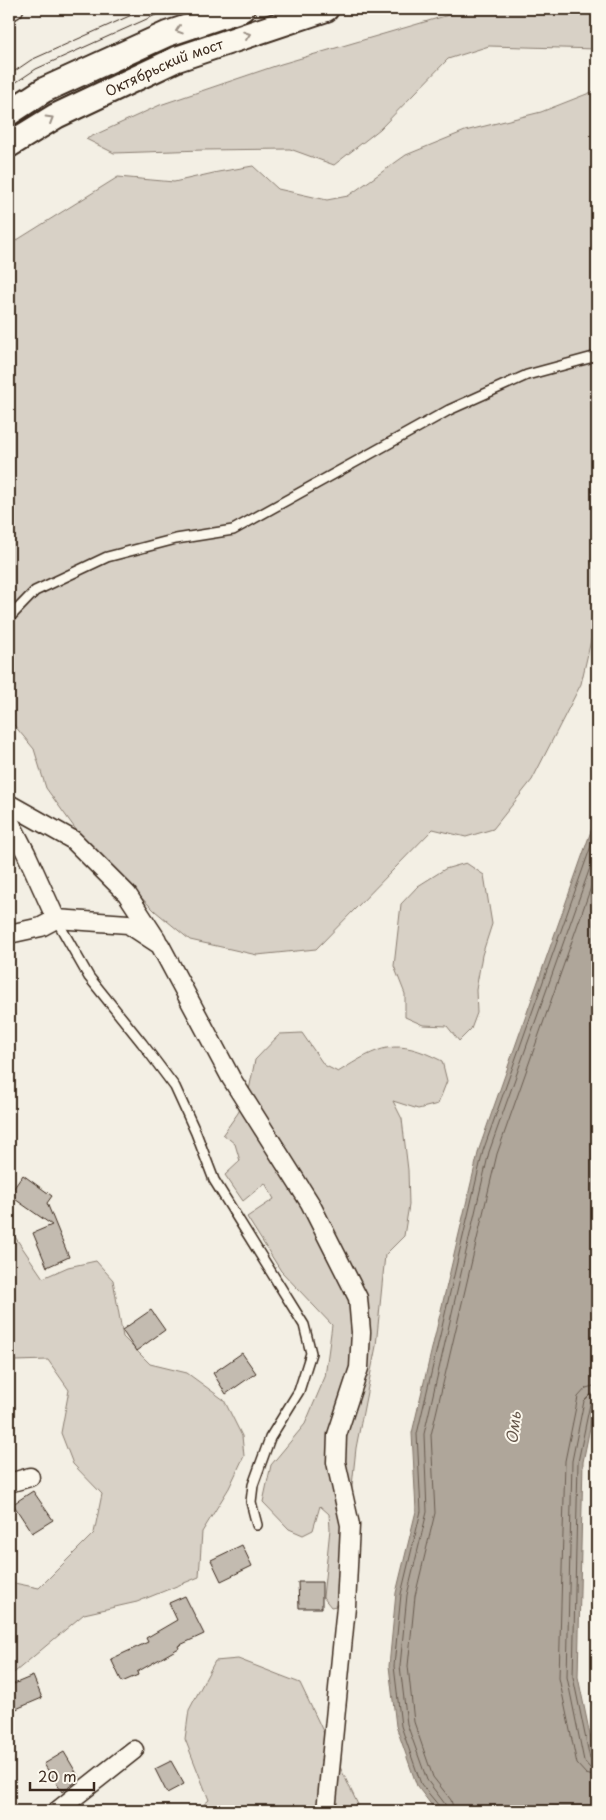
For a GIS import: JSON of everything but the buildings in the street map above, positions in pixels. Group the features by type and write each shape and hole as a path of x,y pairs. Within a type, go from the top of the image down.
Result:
{"main road":[{"name":"Октябрьский мост","path":"9,113 44,90 167,34 242,9"},
{"name":"Октябрьский мост","path":"9,145 56,116 178,59 326,9"}],"street":[{"path":"9,12 14,9"},
{"path":"9,804 73,840 127,894 160,945 231,1078 310,1203 358,1298 360,1332 359,1368 337,1434 336,1462 350,1525 346,1607 326,1811"},
{"path":"9,820 56,919"},
{"path":"9,934 41,927 56,919 128,924 160,945"},
{"path":"9,1483 30,1477"},
{"path":"57,1811 134,1750"}],"lane":[{"path":"9,618 35,591 107,557 176,539 234,530 449,410 527,375 597,356"},
{"path":"56,919 89,977 175,1087 196,1133 214,1180 304,1325 311,1353 299,1391 270,1438 253,1485 251,1502 257,1525"}],"shaded area":[{"path":"469,9 597,9 597,49 489,46 448,59 380,129 334,165 290,149 114,153 86,139 160,105 281,64"},
{"path":"597,90 597,614 581,684 532,780 493,829 466,837 433,829 316,949 257,955 190,940 155,911 87,845 46,788 34,749 9,719 9,245 118,177 174,182 253,166 278,189 327,200 348,196 406,155 465,131 541,112"},
{"path":"466,863 484,875 492,924 482,955 476,990 477,1013 471,1029 459,1041 447,1026 423,1025 405,1017 405,994 394,966 401,904 418,886 445,869"},
{"path":"302,1033 324,1065 338,1072 377,1051 400,1047 412,1049 442,1061 447,1081 438,1104 418,1109 393,1101 402,1119 408,1170 409,1205 404,1236 385,1255 376,1346 356,1448 340,1599 336,1606 331,1607 323,1597 330,1529 329,1514 320,1506 313,1530 303,1535 289,1529 263,1502 271,1465 305,1424 325,1377 332,1325 281,1271 247,1217 274,1199 265,1183 243,1201 225,1175 240,1161 235,1144 223,1134 238,1113 249,1090 255,1060 280,1034"},
{"path":"9,1228 43,1278 68,1267 96,1261 113,1280 123,1337 150,1364 187,1373 224,1400 242,1436 244,1456 229,1488 202,1532 199,1577 137,1602 84,1614 9,1677 9,1582 39,1588 94,1533 102,1494 73,1464 61,1433 69,1390 48,1360 15,1361 9,1336"},
{"path":"238,1659 300,1683 361,1811 196,1811 209,1800 185,1739 189,1710 215,1661"}],"water":[{"name":"Омь","path":"597,814 597,1393 583,1462 578,1677 597,1769 597,1811 436,1811 417,1786 396,1726 389,1666 396,1593 416,1511 412,1433 479,1149"}],"tram line":[{"path":"9,75 31,60 145,9"},
{"path":"9,87 36,69 169,9"}]}
